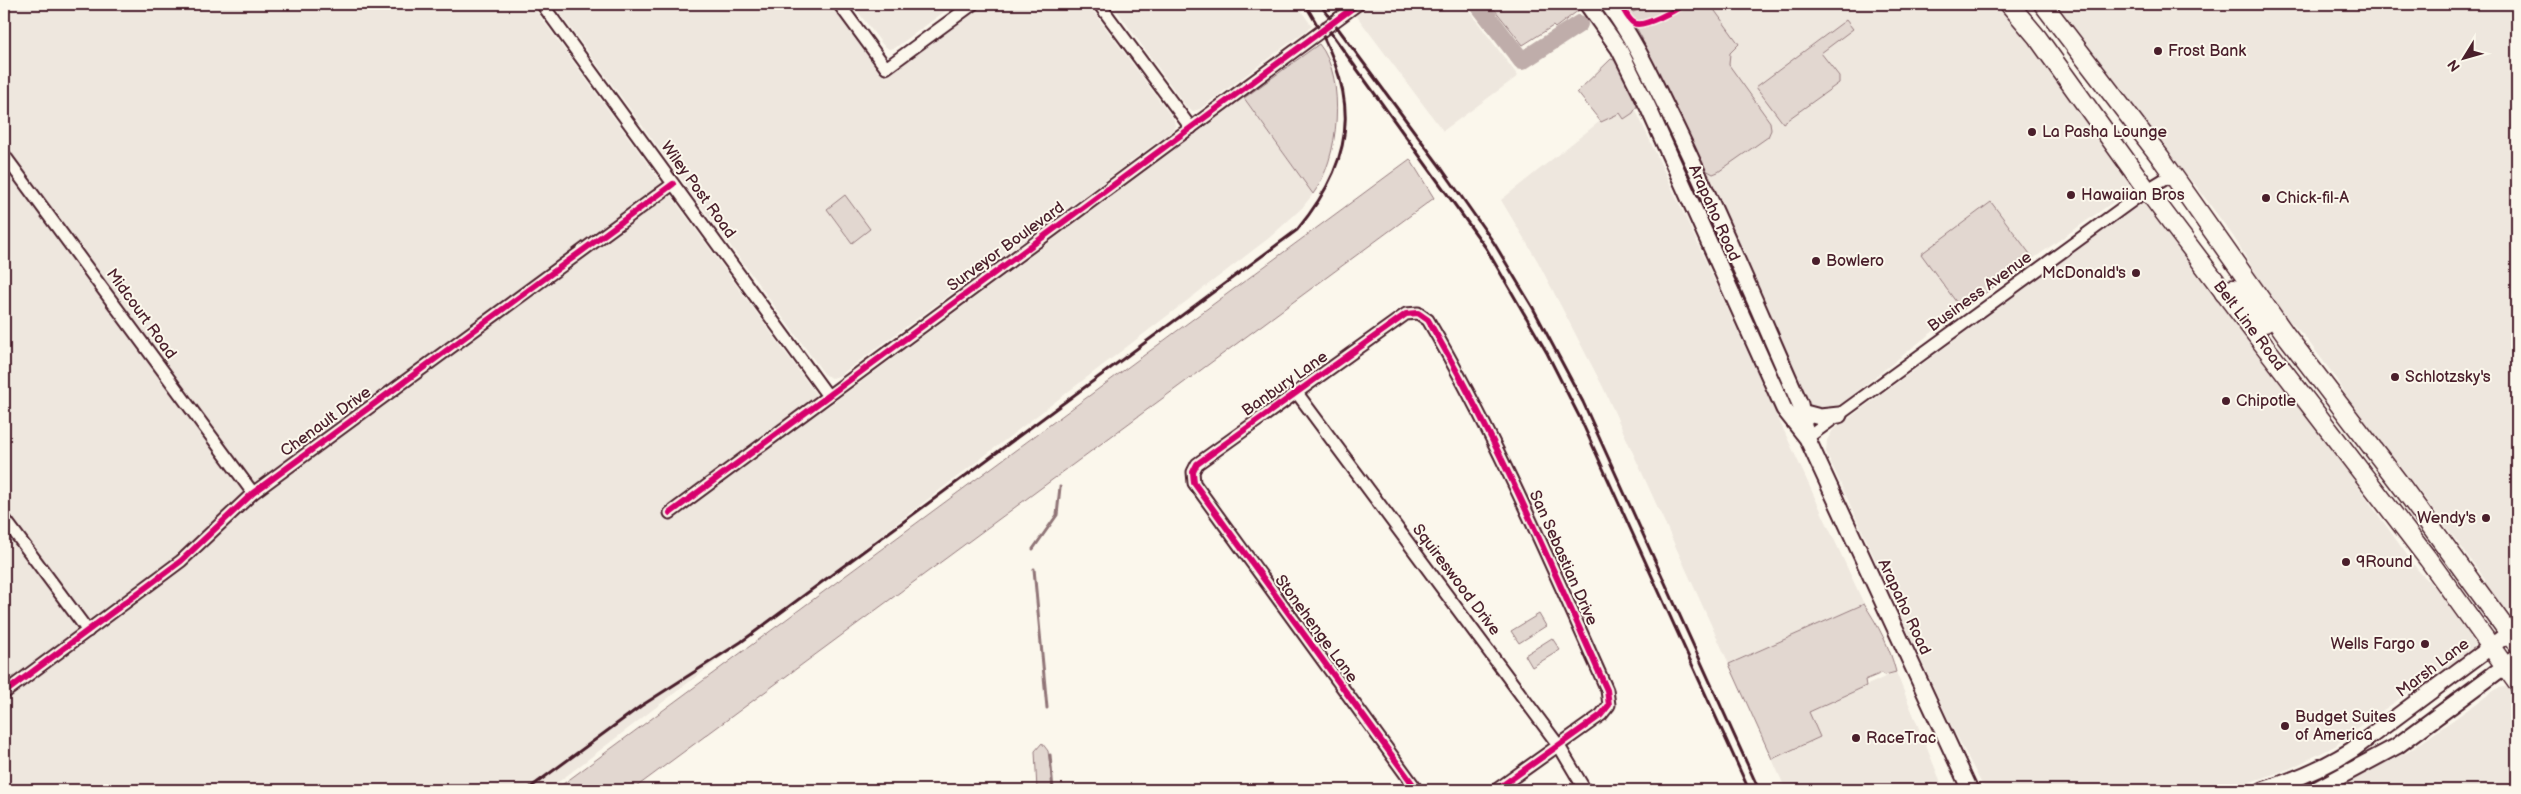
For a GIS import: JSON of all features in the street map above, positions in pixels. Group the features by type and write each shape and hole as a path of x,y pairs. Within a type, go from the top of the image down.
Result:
{"main road":[{"name":"Arapaho Road","path":"1587,4 1619,49 1648,107 1784,409 1807,438"},
{"name":"Arapaho Road","path":"1608,4 1621,21 1642,59 1708,193 1801,412 1807,438 1970,790"},
{"name":"Belt Line Road","path":"2009,4 2042,45 2224,293 2428,559 2491,647 2511,661 2517,683"},
{"name":"Belt Line Road","path":"2042,4 2173,174 2283,332 2326,390 2515,634"},
{"path":"2224,293 2232,289 2238,290 2266,323 2283,332"},
{"path":"2266,348 2278,343 2283,344 2314,382 2326,390"},
{"path":"2316,412 2325,411 2332,416 2360,452 2364,454 2374,452"},
{"path":"1801,412 1820,417 1839,415"},
{"path":"2360,472 2373,468 2412,519 2438,536"},
{"name":"Marsh Lane","path":"2263,790 2301,778 2331,763 2363,743 2491,647 2515,634"},
{"path":"2315,790 2397,746 2511,661"}],"street":[{"name":"Wiley Post Road","path":"542,4 828,396"},
{"path":"839,4 886,68 973,4"},
{"path":"1099,4 1191,128"},
{"name":"Surveyor Boulevard","path":"670,512 1358,4"},
{"name":"Midcourt Road","path":"4,155 253,492"},
{"name":"Business Avenue","path":"1807,438 2147,190 2173,174"},
{"name":"Chenault Drive","path":"4,693 181,561 253,492 673,184"},
{"name":"San Sebastian Drive","path":"1406,314 1418,313 1428,320 1467,386 1509,471 1607,690 1609,705 1601,715 1496,790"},
{"name":"Banbury Lane","path":"1194,483 1192,472 1197,464 1406,314"},
{"name":"Squireswood Drive","path":"1297,393 1559,746 1585,790"},
{"name":"Stonehenge Lane","path":"1194,483 1417,790"},
{"path":"4,518 88,631"}],"shaded area":[{"path":"4,4 531,4 826,408 1244,98 1313,194 1302,208 1269,238 548,790 4,790"},
{"path":"553,4 832,4 886,77 984,4 1088,4 1174,120 1175,126 1172,131 839,376 832,378 825,375"},
{"path":"852,4 955,4 895,48 889,49 883,45"},
{"path":"1112,4 1296,4 1312,26 1200,109 1193,111 1187,108"},
{"path":"1371,4 1464,4 1518,76 1443,131 1356,15"},
{"path":"1490,4 1580,4 1583,7 1555,28 1553,26 1523,45"},
{"path":"1615,4 2001,4 2124,173 2129,185 2123,195 1954,315 1842,403 1829,409 1815,409 1806,404"},
{"path":"1615,4 1618,4 1635,27 1671,15 1688,4 1710,4 1739,44 1730,53 1729,65 1770,122 1771,130 1768,137 1718,172 1713,174 1706,170 1704,171 1641,42 1643,40 1637,29 1631,27"},
{"path":"1622,4 1629,4 1633,12 1653,4 1680,4 1665,13 1637,22"},
{"path":"2055,4 2517,4 2517,610 2503,611 2485,584 2485,579 2396,460 2373,438 2333,374 2305,337 2277,308 2233,236 2197,187 2165,152"},
{"path":"1846,20 1853,29 1821,53 1839,76 1839,83 1783,123 1756,87"},
{"path":"1319,44 1328,59 1334,77 1336,119 1334,141 1329,161 1322,179 1313,194 1244,98"},
{"path":"1611,59 1618,61 1637,106 1633,113 1624,119 1620,113 1601,122 1577,92"},
{"path":"1634,106 1864,604 1729,664 1603,387 1537,260 1501,200 1604,118"},
{"path":"1410,159 1434,198 632,790 555,790"},
{"path":"845,195 870,229 852,243 827,209"},
{"path":"1991,202 2033,258 1962,310 1921,254"},
{"path":"2141,203 2152,204 2168,233 2320,433 2417,569 2444,597 2472,635 2475,644 2470,651 2348,734 2335,746 2289,769 2226,790 1985,790 1950,723 1826,452 1827,440 1833,430"},
{"path":"1864,604 1883,636 1896,672 1885,675 1882,673 1865,680 1866,686 1809,712 1820,737 1772,759 1729,664"},
{"path":"1539,614 1546,626 1519,643 1511,631"},
{"path":"1552,638 1560,650 1532,667 1525,655"},
{"path":"1896,672 1944,790 1786,790 1772,759 1820,737 1808,712"},
{"path":"2506,687 2517,697 2517,790 2329,790 2408,752 2498,688"},
{"path":"1042,743 1048,751 1053,790 1037,790 1035,751"}],"waterway":[{"path":"1478,4 1522,61 1579,24"},
{"path":"1033,549 1057,515 1060,487"},
{"path":"1034,569 1047,708"},
{"path":"1050,755 1053,790"}],"railway":[{"path":"527,790 641,706 741,642 1297,230 1318,201 1333,172 1342,145 1345,119 1343,92 1335,64 1305,4"},
{"path":"1320,4 1442,169 1494,243 1533,308 1583,402 1759,790"},
{"path":"1323,22 1486,248 1547,353 1581,420 1749,790"}],"cycle path":[{"path":"670,513 1358,4"},
{"path":"1620,4 1630,19 1638,24 1660,18 1685,4"},
{"path":"4,693 181,561 253,493 673,184"},
{"path":"1417,790 1194,483 1193,472 1197,464 1406,314 1418,313 1428,320 1477,410 1544,549 1607,690 1609,705 1601,715 1496,790"}],"place":[{"name":"Frost Bank","path":"2158,51"},
{"name":"La Pasha Lounge","path":"2032,132"},
{"name":"Hawaiian Bros","path":"2071,195"},
{"name":"Chick-fil-A","path":"2266,198"},
{"name":"Bowlero","path":"1816,261"},
{"name":"McDonald's","path":"2136,273"},
{"name":"Schlotzsky's","path":"2395,377"},
{"name":"Chipotle","path":"2226,401"},
{"name":"Wendy's","path":"2486,518"},
{"name":"9Round","path":"2346,562"},
{"name":"Wells Fargo","path":"2425,644"},
{"name":"Budget Suites of America","path":"2285,726"},
{"name":"RaceTrac","path":"1856,738"}]}
